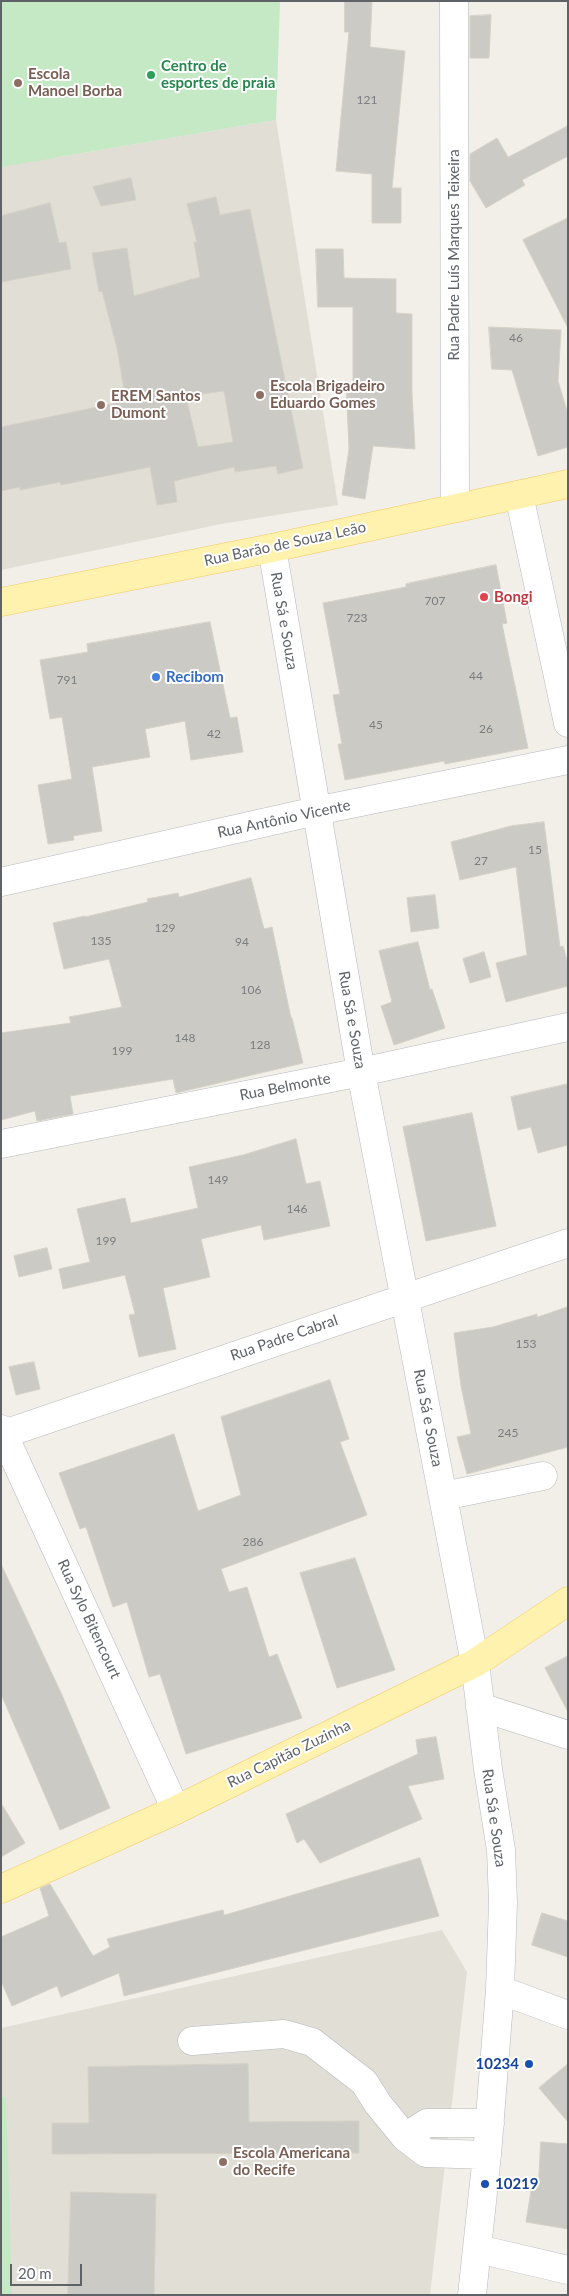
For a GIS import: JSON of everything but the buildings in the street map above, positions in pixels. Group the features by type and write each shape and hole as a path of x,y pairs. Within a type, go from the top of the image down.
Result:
{"main road":[{"name":"Rua Barão de Souza Leão","path":"1,602 272,548 568,484"},
{"name":"Rua Capitão Zuzinha","path":"1,1889 176,1810 475,1663 568,1601"}],"street":[{"name":"Rua Padre Luís Marques Teixeira","path":"454,1 455,508"},
{"path":"519,495 568,723"},
{"name":"Rua Sá e Souza","path":"272,548 361,1072 475,1663 501,1850 503,1902 500,1990 490,2123 472,2295"},
{"name":"Rua Antônio Vicente","path":"1,882 316,811 568,760"},
{"name":"Rua Belmonte","path":"1,1144 361,1072 568,1027"},
{"name":"Rua Padre Cabral","path":"2,1432 568,1243"},
{"name":"Rua Sylo Bitencourt","path":"2,1432 176,1810"},
{"path":"443,1496 543,1476"},
{"path":"480,1707 568,1735"},
{"path":"500,1990 568,2015"},
{"path":"192,2041 284,2034 312,2042 364,2082 378,2104 405,2137 426,2152 487,2155"},
{"path":"405,2137 427,2124 490,2123"},
{"path":"478,2248 568,2270"}],"shaded area":[{"path":"1,7 54,158 276,120 338,505 221,524 1,570"},
{"name":"Escola Americana do Recife","path":"442,1930 467,1972 430,2295 1,2295 1,2028"}],"green space":[{"path":"1,1 280,1 276,120 1,167"},
{"path":"1,2097 6,2097 12,2295 1,2295"}],"place":[{"name":"Centro de esportes de praia","path":"151,75"},
{"name":"Escola Manoel Borba","path":"18,83"},
{"name":"Escola Brigadeiro Eduardo Gomes","path":"260,395"},
{"name":"EREM Santos Dumont","path":"101,405"},
{"name":"Bongi","path":"484,597"},
{"name":"Recibom","path":"156,677"},
{"name":"10234","path":"529,2064"},
{"name":"Escola Americana do Recife","path":"223,2162"},
{"name":"10219","path":"485,2184"}]}
